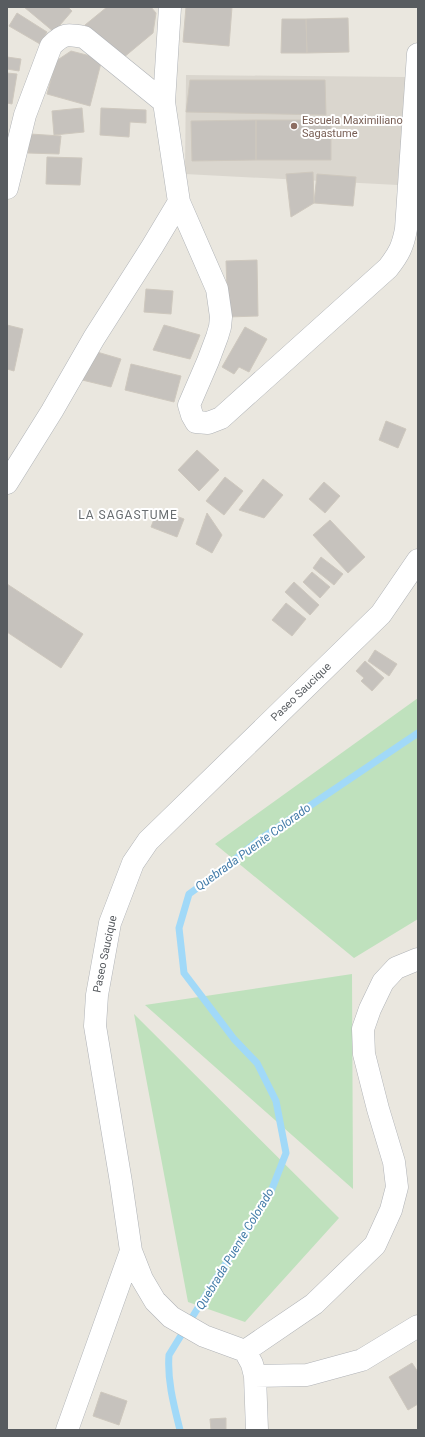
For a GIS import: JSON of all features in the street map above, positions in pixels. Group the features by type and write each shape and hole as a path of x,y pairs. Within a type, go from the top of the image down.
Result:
{"street":[{"path":"170,7 164,102 179,202 217,289 220,310 220,327 217,337 189,404 196,422 208,423 220,418 388,268 398,255 404,242 406,229 418,54"},
{"path":"7,188 25,115 51,46 59,38 70,35 84,37 164,102"},
{"path":"7,483 52,411 94,338 179,202"},
{"name":"Paseo Saucique","path":"245,1351 204,1336 171,1317 155,1301 142,1279 131,1251 96,1026 97,995 110,923 133,863 148,842 381,614 418,560"},
{"path":"257,1430 255,1376 252,1364 245,1351 314,1304 353,1267 375,1245 391,1210 397,1187 394,1162 378,1109 364,1054 363,1029 370,1009 383,982 396,968 418,959"},
{"path":"68,1430 131,1251"},
{"path":"255,1376 307,1375 362,1360 418,1326"}],"shaded area":[{"name":"Escuela Maximiliano Sagastume","path":"186,75 406,77 398,185 185,174"}],"green space":[{"path":"418,698 418,919 354,958 215,844"},
{"path":"352,974 353,1189 145,1005"},
{"path":"134,1014 339,1218 245,1322 188,1302"}],"building":[{"path":"24,7 68,7 72,11 54,32"},
{"path":"107,7 151,7 156,13 153,33 117,63 85,25"},
{"path":"186,7 232,7 229,46 183,42"},
{"path":"17,13 47,32 40,44 9,26"},
{"path":"348,18 349,52 307,53 306,19"},
{"path":"282,19 306,19 307,53 281,53"},
{"path":"71,51 102,59 90,106 47,94 56,61"},
{"path":"7,57 21,59 19,71 7,69"},
{"path":"7,73 17,74 12,104 7,103"},
{"path":"190,80 325,80 326,115 186,112"},
{"path":"82,108 84,132 54,135 52,111"},
{"path":"101,108 146,110 146,123 130,122 129,137 100,135"},
{"path":"256,120 256,160 192,161 191,121"},
{"path":"256,120 331,120 331,160 256,160"},
{"path":"30,134 61,136 59,154 28,153"},
{"path":"47,157 82,158 80,185 46,184"},
{"path":"313,172 314,203 291,217 286,174"},
{"path":"317,174 356,177 353,206 314,203"},
{"path":"257,260 258,316 228,317 226,261"},
{"path":"146,289 173,291 171,314 144,312"},
{"path":"7,325 23,329 14,371 7,369"},
{"path":"164,325 200,335 190,359 153,350"},
{"path":"245,327 267,339 249,372 239,367 234,374 222,367"},
{"path":"97,352 121,359 111,387 78,379"},
{"path":"131,364 181,376 174,402 125,390"},
{"path":"386,421 406,429 398,448 379,440"},
{"path":"197,450 219,470 199,491 178,470"},
{"path":"225,477 243,491 224,515 206,501"},
{"path":"263,479 283,495 264,518 239,510"},
{"path":"324,482 340,496 325,513 309,499"},
{"path":"158,509 184,519 177,537 151,527"},
{"path":"207,513 222,535 212,553 196,544"},
{"path":"330,520 365,557 348,573 313,535"},
{"path":"321,557 343,574 334,585 313,568"},
{"path":"312,572 330,587 320,598 303,582"},
{"path":"294,582 319,605 310,615 285,592"},
{"path":"7,584 83,634 61,668 7,632"},
{"path":"286,603 306,619 292,636 272,620"},
{"path":"375,650 397,664 389,676 368,661"},
{"path":"365,661 384,678 372,691 361,681 364,678 356,671"},
{"path":"412,1363 418,1372 418,1404 408,1410 389,1377"},
{"path":"101,1392 127,1401 119,1425 93,1416"},
{"path":"226,1418 226,1430 211,1430 210,1419"}],"waterway":[{"name":"Quebrada Puente Colorado","path":"180,1430 170,1383 169,1355 270,1194 286,1153 276,1101 257,1063 234,1039 184,973 179,928 189,894 259,840 418,733"}],"place":[{"name":"Escuela Maximiliano Sagastume","path":"294,126"}],"district":[{"name":"LA SAGASTUME","path":"128,515"}]}
